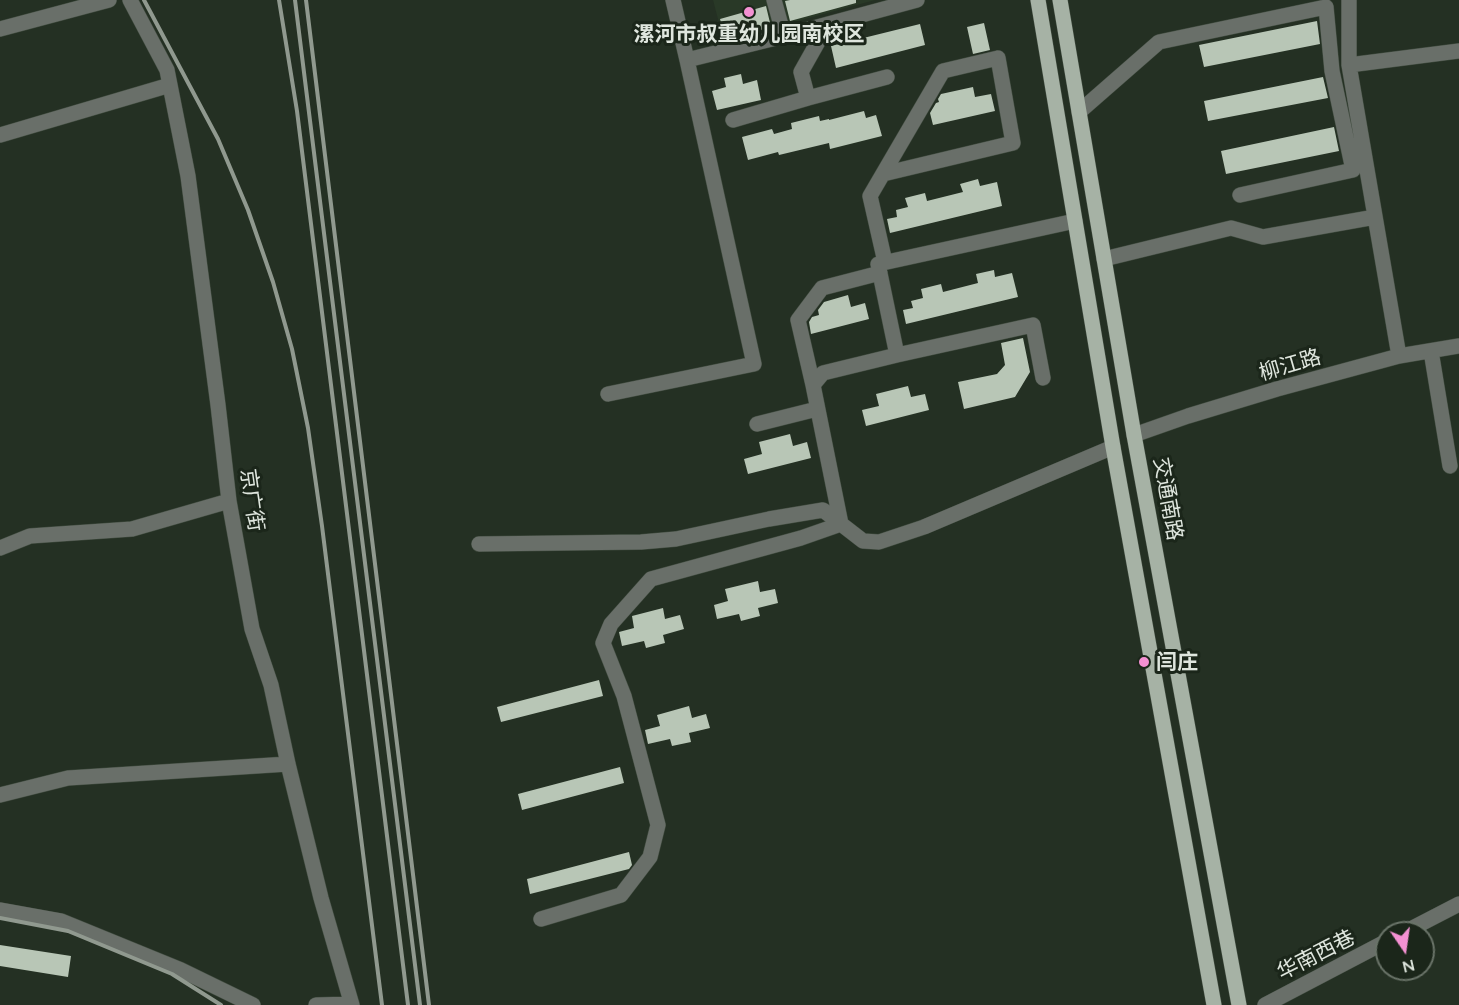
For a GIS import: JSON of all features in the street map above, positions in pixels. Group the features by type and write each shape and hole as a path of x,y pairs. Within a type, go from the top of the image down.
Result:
{"main road":[{"path":"1038,0 1113,447 1214,1005"},
{"name":"交通南路","path":"1060,0 1134,435 1239,1005"},
{"path":"1113,447 1134,435"}],"street":[{"path":"0,29 109,0"},
{"name":"京广街","path":"130,0 167,70 188,176 219,405 229,501 252,629 271,685 321,898 352,1004"},
{"path":"608,394 754,364 673,0"},
{"path":"774,0 784,36"},
{"path":"687,60 917,0"},
{"path":"1349,0 1349,65 1399,356"},
{"path":"1079,112 1159,42 1326,7 1332,71 1353,170 1240,195"},
{"path":"808,98 801,72 828,24"},
{"path":"1349,65 1459,51"},
{"path":"884,174 1013,143 999,58 943,71 870,196 897,355"},
{"path":"733,120 887,77"},
{"path":"0,135 170,85"},
{"path":"1104,258 1231,228 1263,237 1375,217"},
{"path":"841,524 798,320 822,288 882,268 1075,221"},
{"path":"813,385 823,373 1033,325 1043,378"},
{"name":"柳江路","path":"1134,435 1277,389 1399,356 1459,346"},
{"path":"1431,351 1450,466"},
{"path":"757,424 818,409"},
{"path":"479,544 641,542 676,539 823,510 863,541 879,542 924,527 1113,447"},
{"path":"0,548 30,536 132,529 229,501"},
{"path":"541,919 621,895 650,857 658,825 624,696 603,643 610,624 651,579 801,538 841,524"},
{"path":"0,795 68,778 288,764"},
{"path":"1426,921 1459,904"},
{"path":"0,910 61,921 181,970 253,1005"},
{"name":"华南西巷","path":"1265,1005 1375,947"},
{"path":"316,1005 352,1004"}],"shaded area":[{"name":"漯河市叔重幼儿园南校区","path":"713,0 778,0 785,24 724,42"},
{"path":"780,0 875,0 787,24"}],"building":[{"path":"856,0 856,3 790,21 785,1"},
{"path":"766,6 771,27 726,40 720,19"},
{"path":"1317,21 1320,44 1204,67 1199,45"},
{"path":"984,23 990,50 973,54 967,27"},
{"path":"920,24 925,45 836,68 831,46"},
{"path":"741,74 743,84 757,80 761,100 717,110 712,91 726,87 724,78"},
{"path":"1323,77 1328,98 1208,121 1204,101"},
{"path":"973,87 975,97 991,94 995,111 933,125 930,113 939,102 941,94"},
{"path":"864,111 866,118 876,115 882,136 830,149 829,143 748,160 742,137 772,129 774,134 792,129 791,123 819,116 820,121 829,120"},
{"path":"1334,127 1339,151 1226,174 1221,151"},
{"path":"978,179 980,186 997,182 1002,206 890,233 887,219 897,217 896,210 908,207 905,198 925,193 927,201 963,192 960,184"},
{"path":"994,270 995,277 1012,273 1018,297 906,324 903,310 913,308 911,301 923,298 921,289 941,284 943,292 978,283 976,274"},
{"path":"848,295 851,307 865,303 869,319 811,334 809,322 812,317 819,315 818,310 824,302"},
{"path":"1023,338 1030,372 1015,397 964,409 958,382 997,374 1005,365 1001,343"},
{"path":"908,386 911,397 925,394 929,410 866,426 862,410 879,406 876,394"},
{"path":"790,434 793,446 807,442 811,458 748,474 744,459 762,454 759,442"},
{"path":"758,581 760,592 775,589 778,603 758,608 760,616 741,621 739,614 717,619 714,605 728,601 725,589"},
{"path":"663,608 665,619 680,615 684,629 663,635 665,643 646,648 644,641 622,646 619,632 634,628 632,616"},
{"path":"599,680 603,696 501,722 497,707"},
{"path":"689,706 692,718 706,714 710,728 689,733 691,742 672,746 670,739 648,744 645,730 660,726 657,715"},
{"path":"620,767 624,783 522,810 518,794"},
{"path":"629,852 632,865 629,869 530,894 527,879"},
{"path":"0,945 71,956 68,977 0,966"}],"railway":[{"path":"144,0 218,139 248,210 273,282 292,349 308,428 322,526 382,1005"},
{"path":"279,0 297,111 408,1005"},
{"path":"295,0 420,1005"},
{"path":"306,0 429,1005"},
{"path":"0,918 68,931 172,974 221,1005"}],"place":[{"name":"漯河市叔重幼儿园南校区","path":"749,12"},
{"name":"闫庄","path":"1144,662"}]}
